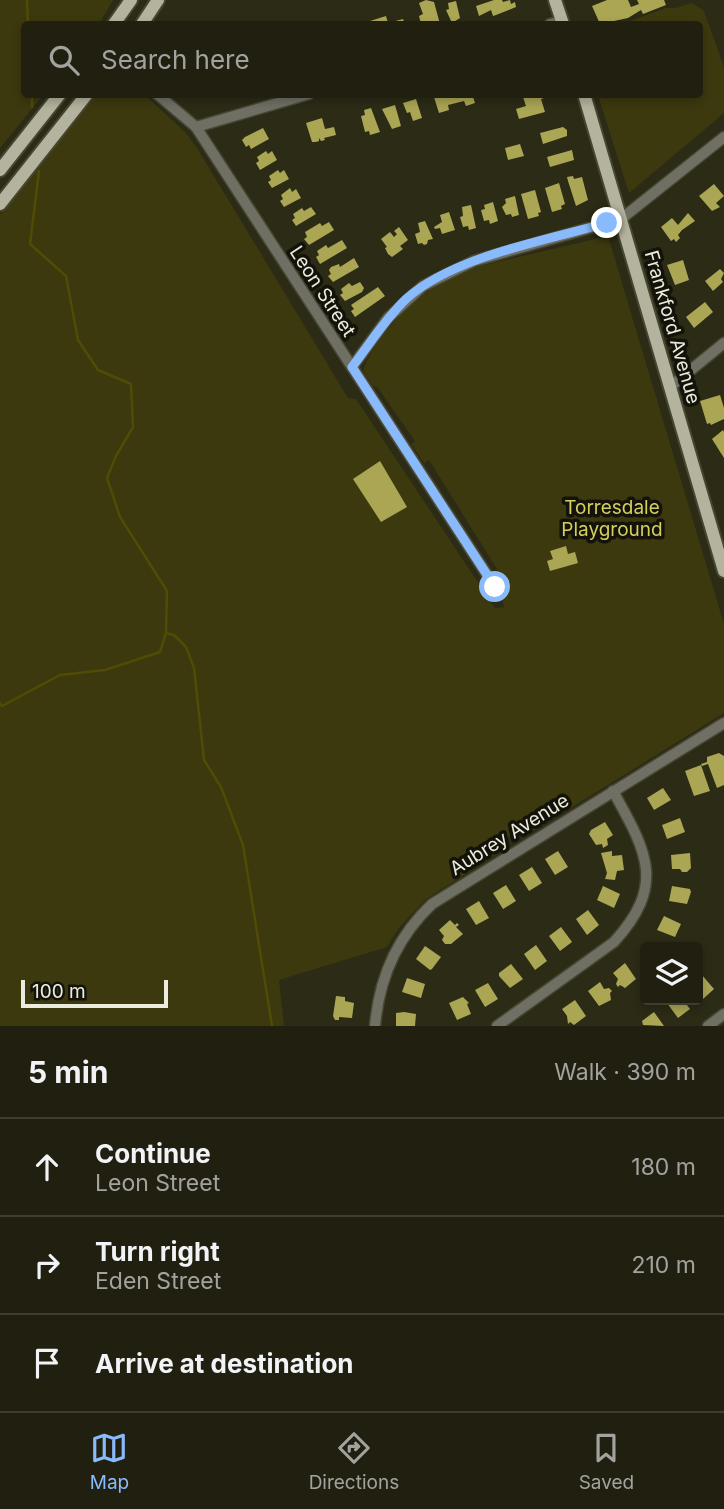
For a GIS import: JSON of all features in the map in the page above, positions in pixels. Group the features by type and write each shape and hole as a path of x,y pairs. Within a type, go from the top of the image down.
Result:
{"main road":[{"path":"116,21 131,0"},
{"path":"144,21 158,0"},
{"path":"555,0 558,21"},
{"path":"0,170 57,98"},
{"path":"0,204 84,98"},
{"name":"Frankford Avenue","path":"585,98 670,387 720,545 724,571"}],"street":[{"name":"Leon Street","path":"162,98 196,127 495,587"},
{"path":"196,127 295,98"},
{"path":"352,367 388,318 423,286 474,261 621,219 724,137"},
{"path":"670,387 724,343"},
{"name":"Aubrey Avenue","path":"374,1026 380,990 393,953 422,913 439,899 724,723"},
{"path":"498,1026 614,943 640,906 646,872 644,854 639,839 613,791"},
{"path":"708,1026 724,1014"}],"green space":[{"path":"0,0 113,0 101,21 21,21 21,98 41,98 0,148"},
{"path":"692,3 704,11 724,67 724,113 629,193 599,98 703,98 703,21 630,21 666,8"},
{"name":"Torresdale Playground","path":"94,98 148,98 186,133 197,148 348,398 356,399 495,608 504,607 498,576 500,574 429,460 424,463 411,444 415,441 363,371 376,346 398,317 424,294 454,276 472,268 608,236 724,624 724,713 535,830 508,837 499,853 426,899 398,929 387,947 279,980 284,1026 0,1026 0,215"}],"building":[{"path":"426,0 434,2 439,21 420,21 419,16 423,14 419,3"},
{"path":"494,0 510,0 511,4 515,2 516,7 493,16 491,10 479,16 476,6"},
{"path":"607,0 628,0 631,7 639,4 637,0 664,0 666,5 643,14 641,10 628,18 614,21 599,21 592,6"},
{"path":"456,1 460,18 455,21 451,21 446,10 449,9 448,3"},
{"path":"386,16 387,21 370,21"},
{"path":"434,98 473,98 475,103 466,106 464,101 448,105 449,110 439,113"},
{"path":"523,98 544,98 541,99 545,112 519,119 516,109 526,106"},
{"path":"416,99 422,118 413,121 403,103"},
{"path":"395,105 401,126 392,129 382,109"},
{"path":"371,108 380,132 370,135 369,131 365,132 361,116 365,115 364,110"},
{"path":"322,118 325,129 334,127 336,135 312,142 306,123"},
{"path":"563,127 567,130 567,136 543,144 540,133"},
{"path":"263,128 269,139 251,149 249,145 246,147 242,140"},
{"path":"520,144 524,156 508,160 505,148"},
{"path":"572,150 574,160 550,167 547,157"},
{"path":"266,151 268,154 272,151 277,160 260,170 256,163 259,161 257,157"},
{"path":"278,170 280,173 284,170 289,179 272,188 268,182 271,180 269,176"},
{"path":"573,176 574,179 582,177 588,200 576,206 567,177"},
{"path":"559,183 565,204 561,206 562,209 552,212 545,188"},
{"path":"714,184 724,196 716,203 720,207 712,211 699,196"},
{"path":"290,188 292,192 296,189 301,198 284,207 280,201 283,199 281,195"},
{"path":"535,190 541,212 538,213 539,216 528,219 521,194"},
{"path":"515,196 519,215 512,217 511,214 506,215 502,207 506,203 505,199"},
{"path":"493,202 498,221 490,224 489,220 484,221 481,210 485,209 484,205"},
{"path":"471,205 476,228 469,230 468,226 463,227 460,217 463,216 462,207"},
{"path":"311,207 316,214 296,226 292,220 295,218 293,214 302,208 304,211"},
{"path":"449,212 455,230 442,234 440,228 434,227 442,222 440,215"},
{"path":"688,213 695,221 682,230 676,242 674,239 671,241 661,227 672,218 678,225"},
{"path":"425,221 433,239 424,245 418,244 415,234 420,232 418,223"},
{"path":"329,222 334,230 309,245 304,239 307,237 305,232 320,223 322,226"},
{"path":"399,227 408,240 400,246 403,249 392,257 381,239 390,232 394,237 397,234 394,231"},
{"path":"342,240 347,248 320,264 316,257 319,255 317,251"},
{"path":"354,258 359,267 333,282 328,276 331,274 331,267 339,264 340,267"},
{"path":"683,260 689,280 675,285 667,265"},
{"path":"720,269 724,273 721,279 723,282 713,291 705,281"},
{"path":"360,282 364,288 362,292 345,301 340,295 343,293 341,289 349,283 352,286"},
{"path":"378,287 385,296 355,317 351,305"},
{"path":"705,302 713,312 694,328 686,317"},
{"path":"720,395 724,419 707,424 700,401"},
{"path":"723,430 724,432 724,458 712,439"},
{"path":"380,461 407,507 381,522 353,479"},
{"path":"566,546 568,554 575,552 578,563 550,571 547,561 553,559 550,551"},
{"path":"719,753 724,756 724,785 717,788 708,764 701,764 707,762 707,757"},
{"path":"701,765 710,791 694,796 685,771"},
{"path":"663,788 671,800 654,810 647,798"},
{"path":"680,818 685,832 667,839 662,825"},
{"path":"605,822 613,835 607,839 608,845 603,848 602,844 596,845 589,834"},
{"path":"558,851 568,867 555,875 545,859"},
{"path":"612,851 612,856 622,855 624,870 617,871 615,880 605,879 607,873 601,853"},
{"path":"690,853 691,868 687,872 672,869 671,855"},
{"path":"532,867 542,883 529,891 519,875"},
{"path":"506,885 516,901 503,909 493,893"},
{"path":"603,886 620,894 614,908 597,900"},
{"path":"672,886 690,889 687,904 669,901"},
{"path":"479,901 489,918 476,925 466,909"},
{"path":"588,910 599,925 587,935 576,919"},
{"path":"664,916 681,924 675,937 657,930"},
{"path":"450,920 459,925 456,927 463,934 451,944 445,944 442,940 444,936 439,930"},
{"path":"561,927 572,942 560,951 549,936"},
{"path":"536,945 547,961 535,970 524,954"},
{"path":"425,946 441,957 430,970 416,959"},
{"path":"625,963 636,979 625,988 620,985 618,987 618,979 613,973"},
{"path":"511,964 523,979 510,988 499,973"},
{"path":"703,976 714,989 703,999"},
{"path":"407,978 425,984 421,998 402,992"},
{"path":"600,982 604,989 609,988 612,991 611,1000 599,1006 588,991"},
{"path":"488,983 498,999 485,1007 475,990"},
{"path":"336,996 345,997 345,1001 354,1003 352,1018 339,1017 339,1020 335,1020 333,1016"},
{"path":"463,997 469,1003 467,1004 471,1014 457,1020 449,1003"},
{"path":"575,1000 586,1016 574,1025 570,1022 568,1024 562,1009"},
{"path":"668,1005 687,1005 690,1009 678,1018"},
{"path":"654,1012 664,1026 643,1025 642,1021"},
{"path":"396,1013 416,1014 415,1026 396,1026"}],"waterway":[{"path":"27,0 28,21"},
{"path":"32,98 32,107"},
{"path":"0,703 2,706 60,675 105,670 160,652 166,633 167,591 120,517 107,478 133,427 131,384 98,370 78,340 66,276 30,244 39,171"},
{"path":"166,633 174,635 186,647 194,668 204,760 221,787 243,845 272,1026"}],"route":[{"path":"495,587 352,367 388,318 405,300 443,274 474,261 607,223"}]}
